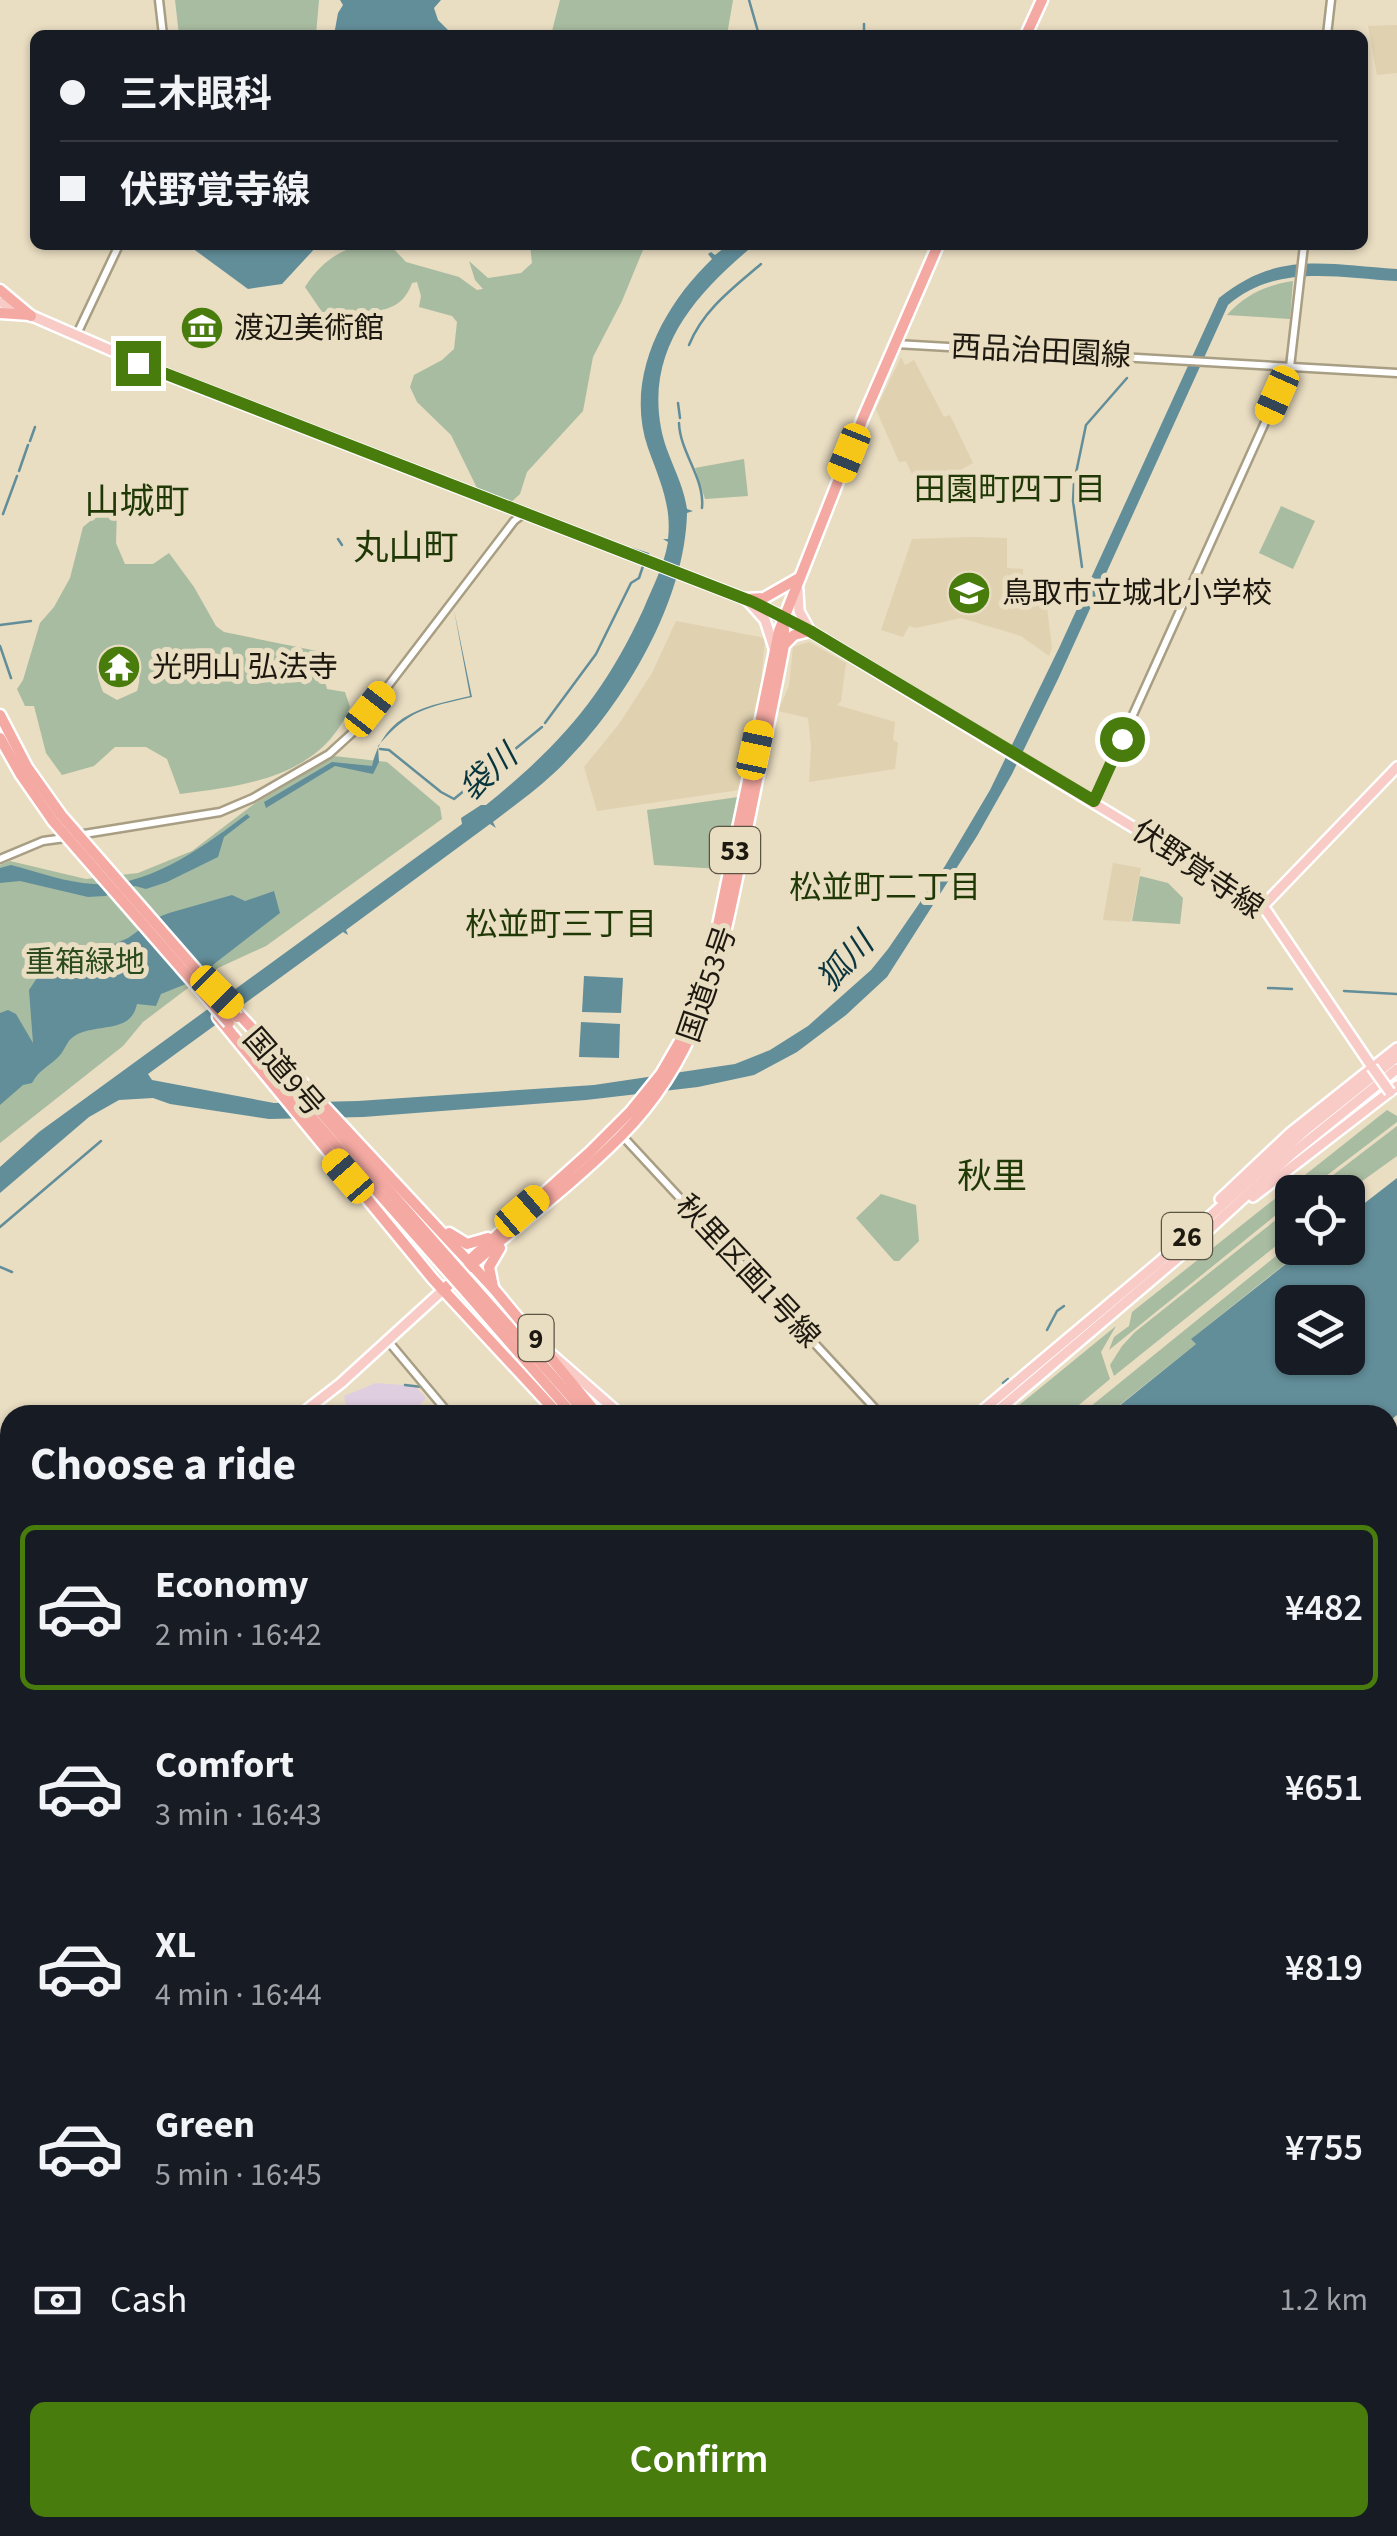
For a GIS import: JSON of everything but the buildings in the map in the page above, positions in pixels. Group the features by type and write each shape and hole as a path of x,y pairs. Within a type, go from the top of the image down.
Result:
{"highway":[{"path":"1028,30 1042,0"},
{"name":"国道53号","path":"443,1290 656,1094 696,1030 732,910 784,618 936,250"},
{"path":"0,290 31,316"},
{"path":"0,313 31,316"},
{"path":"746,599 764,598 800,578"},
{"path":"779,648 794,635 810,631"},
{"path":"0,707 4,734"},
{"name":"国道9号","path":"0,715 21,776 190,974 332,1119 565,1405"},
{"name":"国道9号","path":"232,1020 290,1100 446,1262"},
{"name":"国道53号","path":"618,1132 643,1096 666,1074"},
{"path":"332,1119 464,1243 481,1241 510,1228"},
{"path":"308,1120 443,1290"},
{"path":"402,1188 470,1265"},
{"path":"494,1289 489,1278 490,1264 510,1228"},
{"name":"9","path":"470,1265 590,1405"},
{"name":"国道9号","path":"469,1289 578,1405"},
{"name":"9","path":"443,1290 550,1405"}],"main road":[{"name":"伏野覚寺線","path":"0,302 76,337 746,599 810,631 1264,906 1368,1060 1395,1093"},
{"path":"800,578 798,607 810,631"},
{"path":"746,599 764,620 779,648"},
{"path":"1264,906 1397,767"},
{"path":"1177,1252 1260,1159 1368,1060 1397,1048"},
{"name":"26","path":"988,1405 1177,1252 1307,1129 1397,1057"},
{"name":"26","path":"1003,1405 1293,1152 1397,1069"},
{"path":"1177,1252 1395,1093"},
{"path":"312,1405 443,1290"},
{"path":"544,1347 610,1405"}],"street":[{"path":"159,0 162,30"},
{"path":"1327,30 1330,0"},
{"path":"76,337 117,250"},
{"path":"1094,801 1290,367 1303,250"},
{"name":"西品治田園線","path":"896,344 1290,367"},
{"path":"1290,367 1397,372"},
{"path":"0,859 43,842 220,812 253,798 329,754 352,732 482,561 524,513"},
{"name":"秋里区画1号線","path":"618,1132 873,1405"},
{"path":"387,1340 442,1405"}],"shaded area":[{"path":"1397,25 1397,73 1377,75 1368,26"},
{"path":"901,357 905,365 914,360 944,417 950,415 973,463 951,475 923,501 906,461 899,462 876,409"},
{"name":"鳥取市立城北小学校","path":"1007,538 1007,568 1023,569 1023,581 1044,583 1052,648 1049,656 1021,636 961,618 916,628 909,626 903,637 881,630 912,539"},
{"path":"676,621 765,638 761,683 739,790 597,811 584,767 619,724 652,673"},
{"path":"809,642 846,663 841,701 837,705 895,722 895,769 809,782 808,718 778,711 789,686 793,647"},
{"path":"1113,863 1141,868 1131,922 1103,920"},
{"path":"376,1383 415,1386 426,1398 420,1405 346,1405 344,1396"}],"green space":[{"path":"175,0 319,0 316,30 178,30"},
{"path":"560,0 733,0 728,30 552,30"},
{"path":"395,250 406,262 459,277 477,290 483,289 475,280 469,261 488,278 521,273 532,263 531,250 643,250 593,357 583,411 527,472 520,494 510,503 477,488 451,435 417,402 410,387 414,375 454,349 457,322 452,316 419,307 417,282 412,283 406,296 387,309 322,312 305,287 329,260 344,251"},
{"path":"1293,281 1290,319 1227,315 1257,292"},
{"path":"744,459 748,496 705,499 695,468"},
{"path":"1281,506 1315,521 1293,569 1259,553"},
{"path":"117,509 116,543 125,564 153,564 169,553 216,626 224,632 317,651 327,689 345,692 350,707 337,731 320,749 278,774 230,787 180,794 167,759 146,747 115,747 94,766 62,775 46,753 34,706 25,706 17,689 40,623 70,578 83,527 100,513","holes":["131,648 138,664 137,691 117,700 103,692 98,678 99,662 114,649"]},
{"name":"重箱緑地","path":"334,756 387,762 440,807 442,819 266,946 218,968 184,991 143,1022 123,1046 0,1143 0,865 10,861 86,879 138,873 192,851 254,804"},
{"path":"738,797 721,869 654,865 647,810"},
{"path":"1140,876 1168,883 1183,898 1180,924 1132,921"},
{"path":"1387,1110 1397,1116 1397,1122 1327,1175 1305,1175"},
{"path":"1397,1126 1397,1156 1365,1179 1365,1175 1333,1175"},
{"path":"881,1194 916,1205 919,1241 899,1261 894,1261 856,1218"},
{"path":"1275,1199 1275,1216 1109,1350 1114,1337 1129,1326 1132,1312"},
{"path":"1275,1221 1275,1247 1114,1376 1110,1365 1135,1332"},
{"path":"1275,1257 1275,1265 1284,1265 1196,1335 1192,1339 1196,1344 1120,1405 1092,1405"},
{"path":"1116,1326 1101,1352 1110,1379 1079,1405 1019,1405"}],"water":[{"path":"340,0 441,0 434,8 438,20 448,30 335,30 343,5"},
{"path":"195,250 313,250 282,284 248,289"},
{"path":"722,250 748,250 713,282 680,324 661,372 661,428 687,509 693,511 687,513 683,548 661,620 624,689 578,749 546,781 493,822 496,828 490,824 346,930 348,935 343,932 148,1074 152,1080 274,1103 594,1085 735,1064 770,1050 808,1026 871,970 888,949 945,866 990,790 1219,298 1262,273 1304,264 1397,269 1397,281 1330,276 1287,278 1266,283 1228,305 1059,677 977,836 887,977 797,1052 754,1075 698,1087 363,1117 269,1119 153,1098 119,1100 89,1117 0,1193 0,1167 39,1132 462,824 461,818 486,805 513,783 578,717 629,640 664,559 668,542 663,539 668,539 669,527 666,503 642,422 645,370 664,321 712,259 708,254"},
{"path":"454,610 472,697 409,717 382,742 396,723 408,715 470,696"},
{"path":"378,748 379,762 373,774 335,766 266,808 264,802 332,762 372,766"},
{"path":"247,814 250,817 224,837 218,857 146,889 135,886 88,897 20,881 0,883 0,868 11,865 84,883 136,879 176,862"},
{"path":"274,891 280,913 214,964 206,976 161,994 156,1006 137,1004 134,1013 121,1024 76,1035 32,1083 23,1085 0,1105 0,1013 8,1010 16,1014 33,1043 29,990 47,963 65,954 78,960 128,938 169,913 232,895 245,901"},
{"path":"584,976 623,978 621,1013 582,1012"},
{"path":"581,1022 620,1024 619,1058 579,1057"},
{"path":"1397,1178 1397,1405 1120,1405 1196,1344 1191,1339 1285,1265 1365,1265 1365,1203"}],"waterway":[{"path":"749,0 758,30"},
{"path":"864,24 864,30"},
{"path":"689,345 711,310 761,264"},
{"path":"1076,473 1086,425 1127,378"},
{"path":"678,403 680,418"},
{"path":"679,423 683,445 700,486 702,508"},
{"path":"30,441 35,427"},
{"path":"19,471 28,445"},
{"path":"3,514 17,476"},
{"path":"1074,482 1082,567"},
{"path":"338,539 342,545"},
{"path":"632,549 648,554"},
{"path":"545,723 596,654 643,566"},
{"path":"0,625 31,621"},
{"path":"0,646 11,678"},
{"name":"袋川","path":"380,749 389,750 454,799 542,727"},
{"path":"1268,988 1292,989"},
{"path":"1344,991 1397,994"},
{"path":"0,1227 101,1141"},
{"path":"0,1267 12,1272"},
{"path":"1047,1330 1064,1306"},
{"path":"1003,1383 1008,1379"},
{"path":"405,1385 422,1387"}],"place":[{"name":"渡辺美術館","path":"202,328"},
{"name":"鳥取市立城北小学校","path":"969,593"},
{"name":"光明山 弘法寺","path":"119,667"}],"district":[{"name":"田園町四丁目","path":"1010,489"},
{"name":"山城町","path":"137,501"},
{"name":"丸山町","path":"406,547"},
{"name":"松並町二丁目","path":"885,887"},
{"name":"松並町三丁目","path":"561,924"},
{"name":"秋里","path":"992,1176"}],"route":[{"path":"138,363 753,602 810,631 1094,801 1122,739"}],"water label":[{"name":"狐川","path":"845,961"}]}
